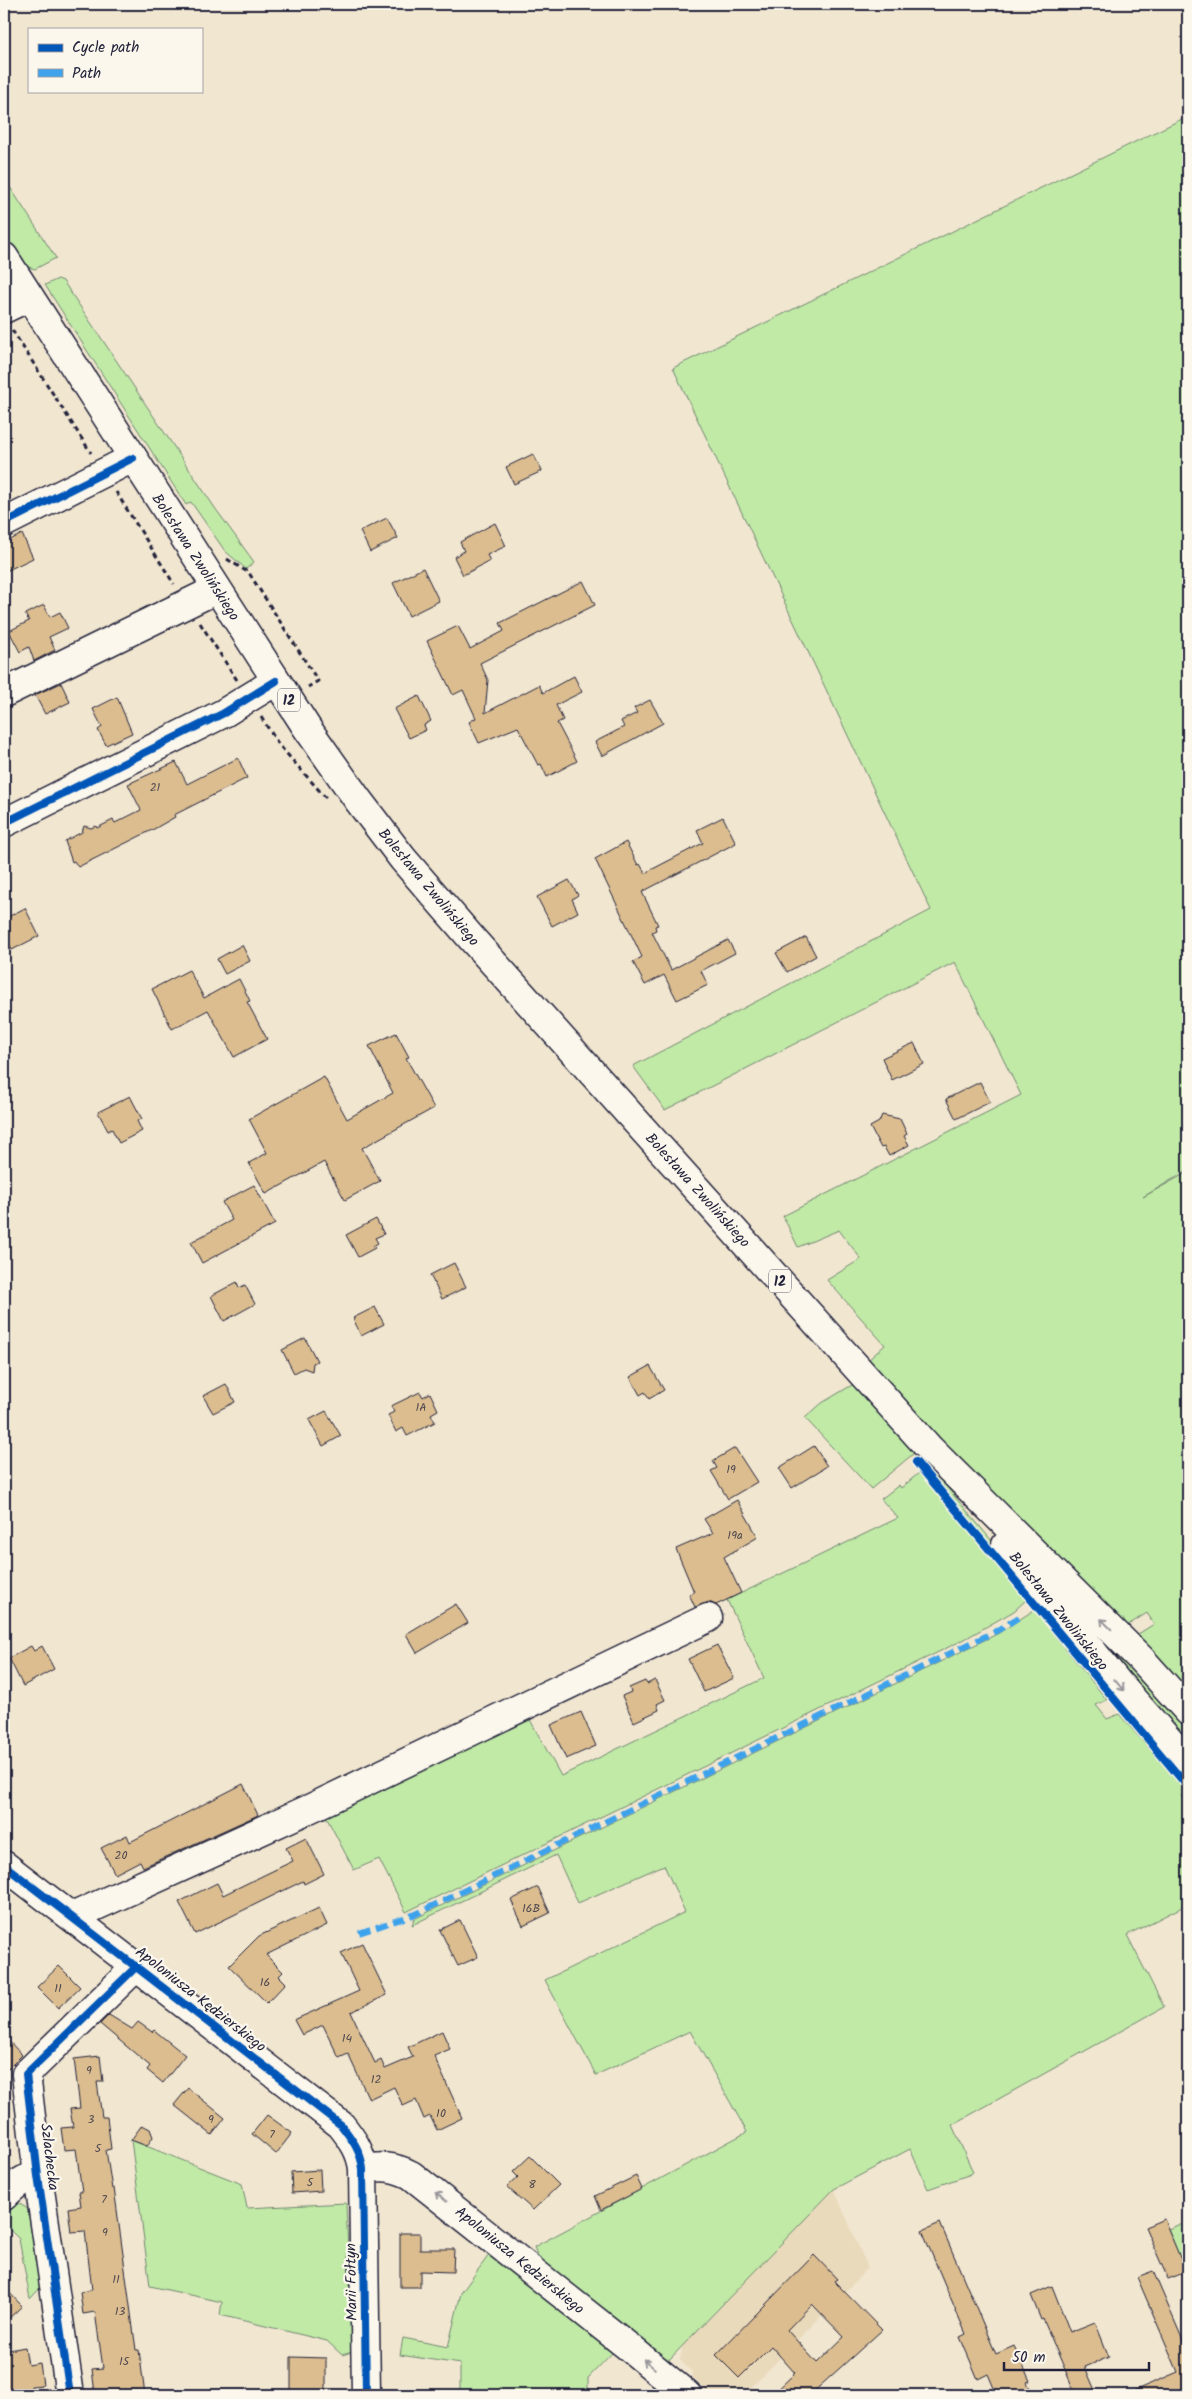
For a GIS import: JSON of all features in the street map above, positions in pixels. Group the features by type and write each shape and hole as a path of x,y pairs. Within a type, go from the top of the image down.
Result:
{"street":[{"name":"Bolesława Zwolińskiego","path":"4,257 276,681 358,800 428,888 936,1455 1119,1684 1188,1762"},
{"path":"4,310 29,297"},
{"path":"4,523 133,458"},
{"path":"4,693 217,589"},
{"path":"4,823 224,713 276,681"},
{"name":"Bolesława Zwolińskiego","path":"936,1455 1134,1652 1188,1711"},
{"path":"72,1917 311,1808 708,1618"},
{"name":"Apoloniusza Kędzierskiego","path":"4,1865 341,2125 352,2138 362,2157 363,2169 381,2166 394,2167 411,2175 687,2395"},
{"name":"Szlachecka","path":"70,2395 38,2176 26,2074 137,1966"},
{"name":"Marii Fołtyn","path":"363,2169 366,2395"},
{"name":"Szlachecka","path":"4,2196 22,2181 38,2176"}],"shaded area":[{"path":"834,2189 868,2268 744,2395 710,2395 693,2378 692,2372 680,2360 683,2344"}],"green space":[{"path":"1188,116 1188,1170 1143,1197 1188,1172 1188,1695 1135,1636 1154,1624 1147,1613 1125,1627 1025,1532 867,1361 885,1345 827,1280 861,1259 839,1230 798,1247 783,1216 1021,1095 955,962 665,1110 633,1066 931,910 673,368"},
{"path":"4,178 56,258 35,269 24,266 4,234"},
{"path":"58,279 63,281 215,508 254,562 246,569 225,551 191,502 186,505 45,285"},
{"path":"852,1385 857,1385 914,1448 913,1454 871,1489 805,1418 822,1403"},
{"path":"925,1468 931,1468 1002,1553 1000,1555 931,1472"},
{"path":"919,1473 1026,1600 1014,1611 963,1640 406,1912 379,1859 354,1870 321,1807 528,1716 561,1776 764,1678 727,1600 898,1518 881,1499 899,1485 901,1488"},
{"path":"1049,1582 1116,1649 1188,1729 1188,1743 1096,1641"},
{"path":"1034,1610 1107,1700 1096,1705 1107,1719 1119,1714 1186,1791 1181,1796 1188,1805 1188,1904 1127,1935 1164,2007 952,2125 973,2172 971,2174 928,2189 910,2149 834,2189 664,2365 541,2265 534,2247 747,2132 690,2031 596,2075 545,1980 685,1912 664,1865 578,1903 556,1855 412,1925 414,1919 999,1633"},
{"path":"131,2140 242,2184 247,2208 346,2203 352,2352 342,2355 327,2341 220,2315 222,2302 150,2286"},
{"path":"18,2203 28,2209 40,2288 30,2299 19,2239 4,2224 4,2216"},
{"path":"1188,2221 1188,2278 1168,2229"},
{"path":"489,2255 615,2350 588,2378 588,2395 460,2395 460,2364 400,2355 403,2338 448,2347 461,2293"}],"building":[{"path":"533,454 542,471 514,484 506,467"},
{"path":"387,518 398,538 370,552 360,531"},
{"path":"495,523 506,546 487,555 490,561 463,575 454,557 464,551 460,542"},
{"path":"22,534 33,558 4,572 4,543"},
{"path":"423,568 439,601 409,616 393,583"},
{"path":"583,581 595,605 480,663 488,680 485,713 539,685 543,693 574,676 582,692 556,705 563,720 557,723 577,761 547,777 541,764 538,765 518,727 479,743 469,722 476,718 463,690 453,695 427,641 458,626 470,649 504,631 500,623"},
{"path":"44,605 50,617 60,612 68,628 49,637 55,650 34,661 29,647 20,652 9,631 29,621 25,614"},
{"path":"61,683 70,702 45,714 35,695"},
{"path":"419,696 431,721 424,725 426,730 409,738 394,709"},
{"path":"117,697 132,733 106,745 98,730 102,727 93,709"},
{"path":"650,700 663,723 602,756 595,742 624,727 621,721 637,713 634,708"},
{"path":"238,758 247,778 174,815 175,817 154,829 78,867 74,861 72,862 65,841 82,832 84,826 91,828 96,826 97,828 113,820 115,823 141,810 128,784 176,762 187,784"},
{"path":"723,817 736,843 642,892 658,925 655,926 656,930 652,932 671,970 728,940 735,953 701,971 708,985 677,1000 664,975 645,985 633,962 642,957 595,859 626,842 638,865 640,864 645,873 703,843 697,830"},
{"path":"569,880 578,895 572,899 578,912 552,926 537,897"},
{"path":"25,908 39,936 12,950 4,933 4,919"},
{"path":"806,937 816,956 787,972 776,953"},
{"path":"242,945 250,961 225,974 217,959"},
{"path":"189,970 204,998 239,979 250,1001 247,1002 267,1039 234,1057 208,1010 172,1029 152,989"},
{"path":"396,1033 409,1057 406,1058 434,1108 362,1148 380,1181 345,1200 324,1162 266,1194 249,1163 267,1153 249,1119 324,1077 347,1119 393,1093 369,1046"},
{"path":"914,1043 924,1064 892,1080 882,1058"},
{"path":"980,1082 990,1102 956,1119 946,1099"},
{"path":"130,1096 142,1119 137,1121 142,1131 119,1143 112,1129 108,1131 98,1112"},
{"path":"882,1115 900,1119 907,1134 904,1136 909,1145 889,1156 884,1147 881,1148 870,1127 879,1122"},
{"path":"254,1185 275,1224 202,1263 191,1242 232,1220 222,1202"},
{"path":"376,1219 384,1234 375,1238 378,1243 373,1246 375,1248 358,1257 346,1235"},
{"path":"454,1263 466,1287 442,1299 430,1275"},
{"path":"237,1282 239,1288 245,1285 255,1304 224,1321 211,1296"},
{"path":"375,1307 384,1324 361,1336 353,1318"},
{"path":"305,1338 317,1361 313,1363 312,1371 304,1368 294,1373 282,1350"},
{"path":"650,1366 664,1390 649,1399 645,1392 640,1395 630,1377"},
{"path":"226,1384 235,1402 213,1413 203,1396"},
{"path":"420,1392 423,1397 430,1393 438,1410 431,1414 435,1422 407,1436 403,1428 396,1432 388,1415 394,1412 391,1406"},
{"path":"326,1411 341,1436 323,1446 309,1420"},
{"path":"814,1446 827,1466 792,1488 779,1468"},
{"path":"735,1448 757,1482 728,1499 711,1471 717,1468 713,1461"},
{"path":"737,1500 758,1537 724,1557 741,1593 716,1605 709,1602 695,1607 689,1594 694,1592 676,1549 713,1533 704,1519"},
{"path":"456,1604 468,1623 417,1653 406,1634"},
{"path":"717,1645 734,1678 704,1692 688,1659"},
{"path":"31,1646 34,1651 42,1646 54,1669 23,1686 9,1658"},
{"path":"655,1680 665,1700 657,1704 659,1710 634,1722 622,1696 631,1692 629,1688 645,1681 647,1684"},
{"path":"581,1712 596,1746 566,1759 551,1725"},
{"path":"243,1784 258,1815 143,1867 140,1861 115,1874 101,1848 127,1835 130,1842"},
{"path":"306,1838 324,1874 304,1884 303,1881 195,1934 179,1902 217,1883 223,1895 293,1861 286,1848"},
{"path":"538,1887 550,1913 523,1926 511,1900"},
{"path":"319,1908 327,1925 266,1955 283,1972 279,1976 286,1983 267,2003 229,1966 259,1936"},
{"path":"460,1920 478,1957 458,1966 440,1930"},
{"path":"362,1943 387,1995 351,2012 375,2063 381,2060 385,2069 413,2057 408,2047 442,2031 450,2049 434,2056 462,2118 437,2130 430,2116 424,2119 416,2100 403,2106 394,2087 369,2099 348,2054 339,2058 323,2025 302,2035 294,2020 359,1991 341,1953"},
{"path":"59,1966 80,1987 58,2008 37,1987"},
{"path":"109,2015 132,2029 138,2022 152,2032 154,2030 185,2055 163,2083 147,2070 150,2066 100,2024"},
{"path":"4,2036 22,2055 4,2073"},
{"path":"100,2056 103,2082 97,2082 102,2117 107,2117 111,2149 106,2150 112,2189 114,2188 136,2350 139,2350 145,2395 107,2395 106,2392 95,2394 92,2369 103,2368 95,2312 83,2314 80,2292 92,2290 85,2231 71,2232 68,2208 81,2206 79,2192 82,2192 76,2149 64,2150 61,2128 73,2127 70,2109 80,2108 74,2059"},
{"path":"188,2088 225,2118 212,2135 174,2105"},
{"path":"267,2115 292,2133 276,2154 252,2134"},
{"path":"142,2125 150,2129 153,2137 147,2146 131,2140"},
{"path":"530,2156 559,2185 533,2210 507,2187 518,2177 513,2172"},
{"path":"320,2170 321,2191 292,2193 291,2172"},
{"path":"636,2176 642,2189 601,2210 595,2196"},
{"path":"1164,2219 1186,2272 1168,2279 1145,2227"},
{"path":"940,2223 996,2354 1014,2346 1030,2381 1027,2382 1033,2395 997,2395 988,2374 978,2379 960,2337 966,2334 922,2231"},
{"path":"400,2233 420,2233 420,2249 454,2249 453,2272 420,2271 420,2287 400,2287"},
{"path":"814,2255 837,2279 834,2281 882,2330 810,2395 772,2395 795,2373 771,2346 739,2378 716,2355","holes":["812,2304 844,2337 817,2363 787,2330"]},
{"path":"1153,2271 1188,2352 1188,2395 1124,2395 1178,2372 1137,2277"},
{"path":"1052,2286 1070,2332 1095,2322 1109,2357 1085,2367 1097,2395 1076,2395 1043,2319 1041,2320 1031,2295"},
{"path":"4,2287 22,2306 4,2323"},
{"path":"25,2347 28,2365 40,2363 43,2385 31,2386 32,2395 4,2395 4,2351"},
{"path":"291,2357 326,2358 326,2395 291,2395"}],"marked path":[{"path":"359,1933 416,1914 1000,1629 1019,1617"}],"cycle path":[{"path":"4,523 133,458"},
{"path":"4,823 224,713 276,681"},
{"path":"916,1462 1188,1787"},
{"path":"4,1865 341,2125 352,2140 360,2156 363,2169 366,2395"},
{"path":"70,2395 38,2176 26,2074 137,1966"}]}
